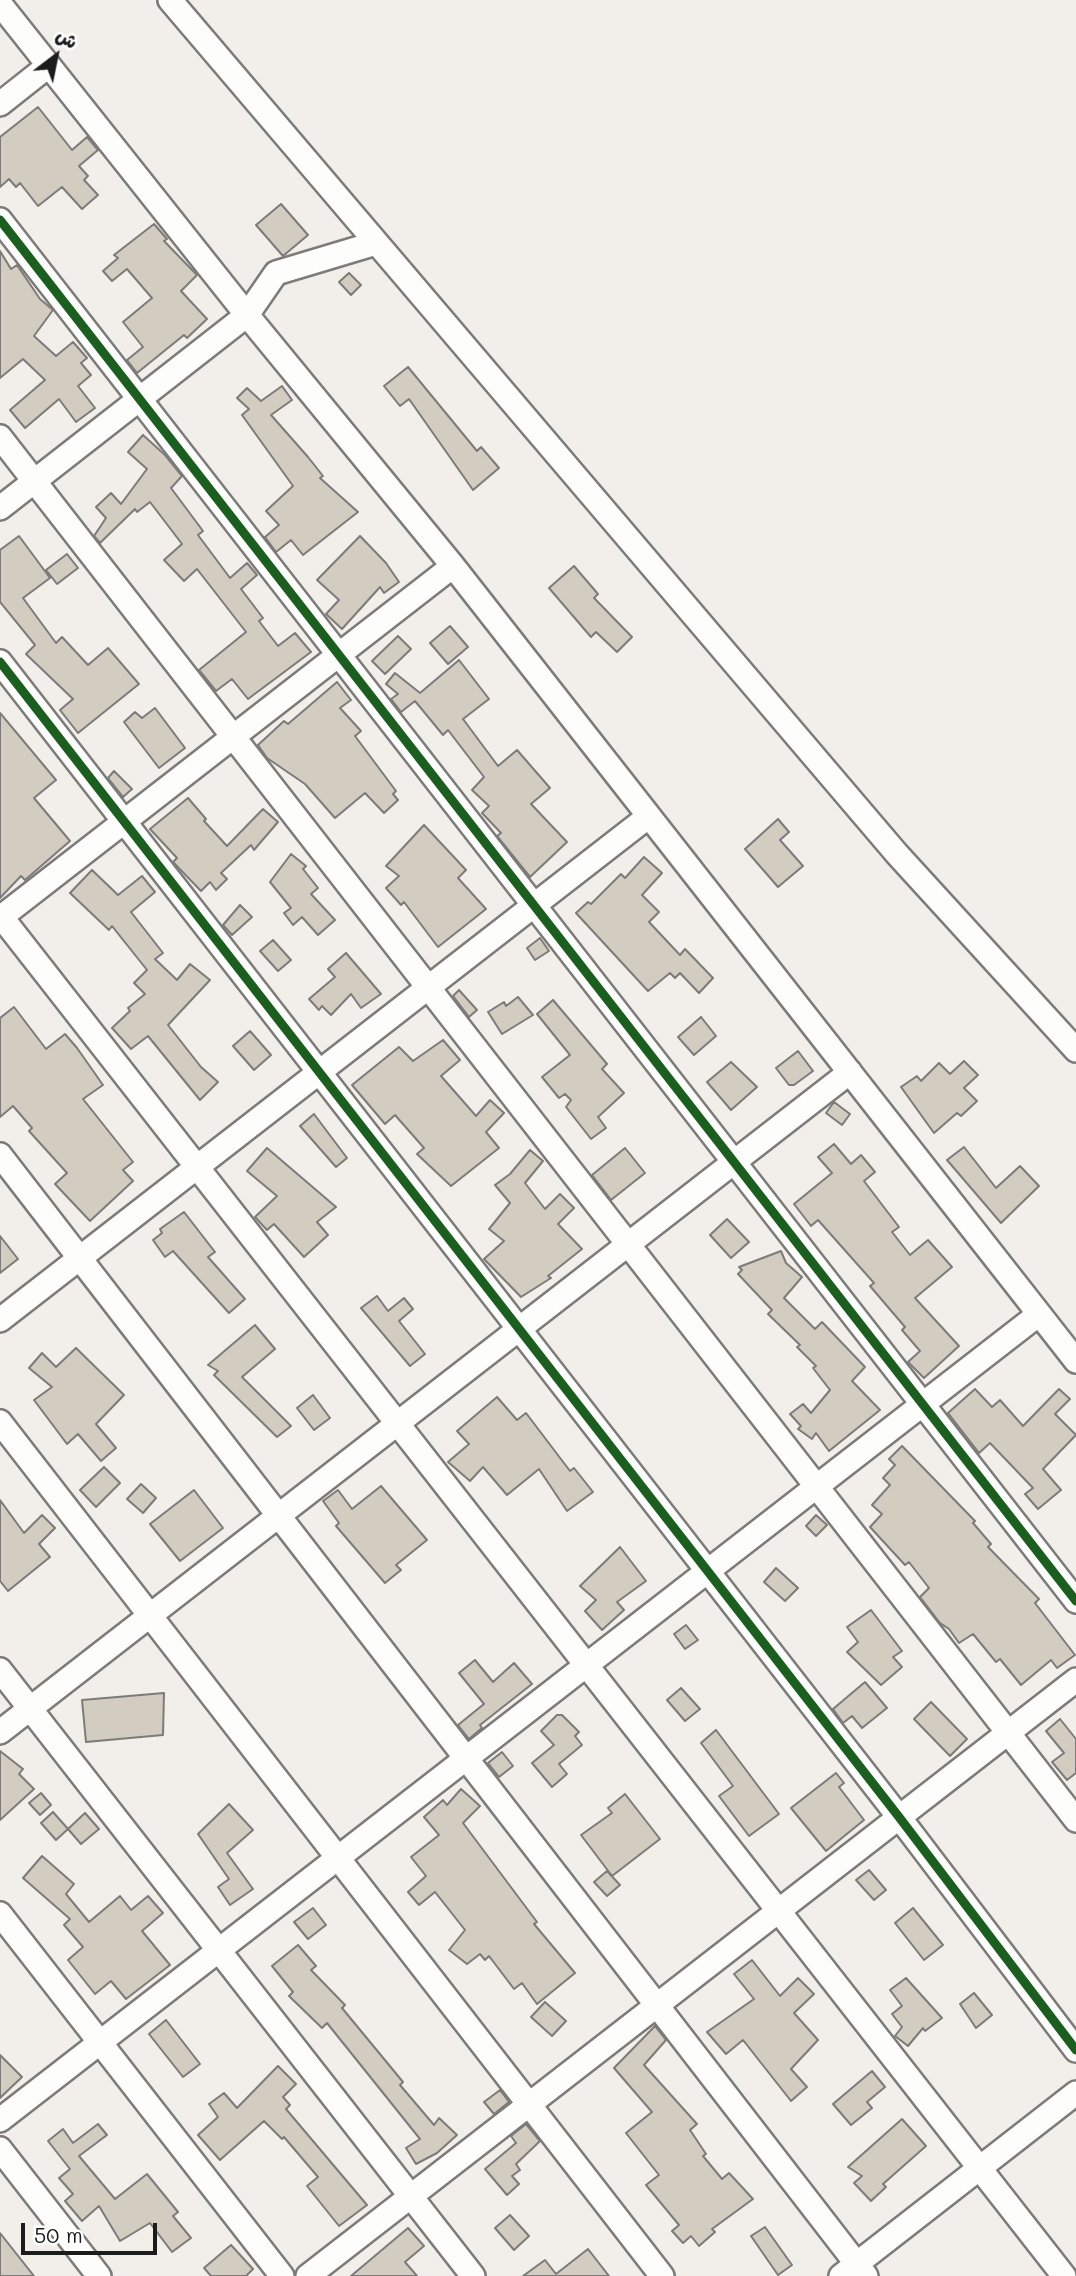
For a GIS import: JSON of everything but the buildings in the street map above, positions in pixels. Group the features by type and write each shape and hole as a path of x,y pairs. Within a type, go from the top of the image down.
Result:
{"street":[{"path":"170,0 897,854 1076,1050"},
{"path":"0,4 247,314 453,566 1076,1362"},
{"path":"0,104 48,66"},
{"path":"0,220 1076,1601"},
{"path":"0,508 247,314 276,273 376,243"},
{"path":"0,437 1076,1820"},
{"path":"453,566 0,916 1064,2276"},
{"path":"0,662 899,1817 1076,2050"},
{"path":"0,1320 649,816"},
{"path":"0,1732 850,1072"},
{"path":"0,1155 659,2004 854,2272 978,2169 1076,2094"},
{"path":"0,2120 1039,1314"},
{"path":"0,1422 662,2276"},
{"path":"0,1670 473,2276"},
{"path":"308,2276 1076,1680"},
{"path":"0,1914 282,2276"},
{"path":"0,2149 99,2276"}],"cycle path":[{"path":"0,220 1076,1601"},
{"path":"0,662 899,1817 1076,2050"}]}
